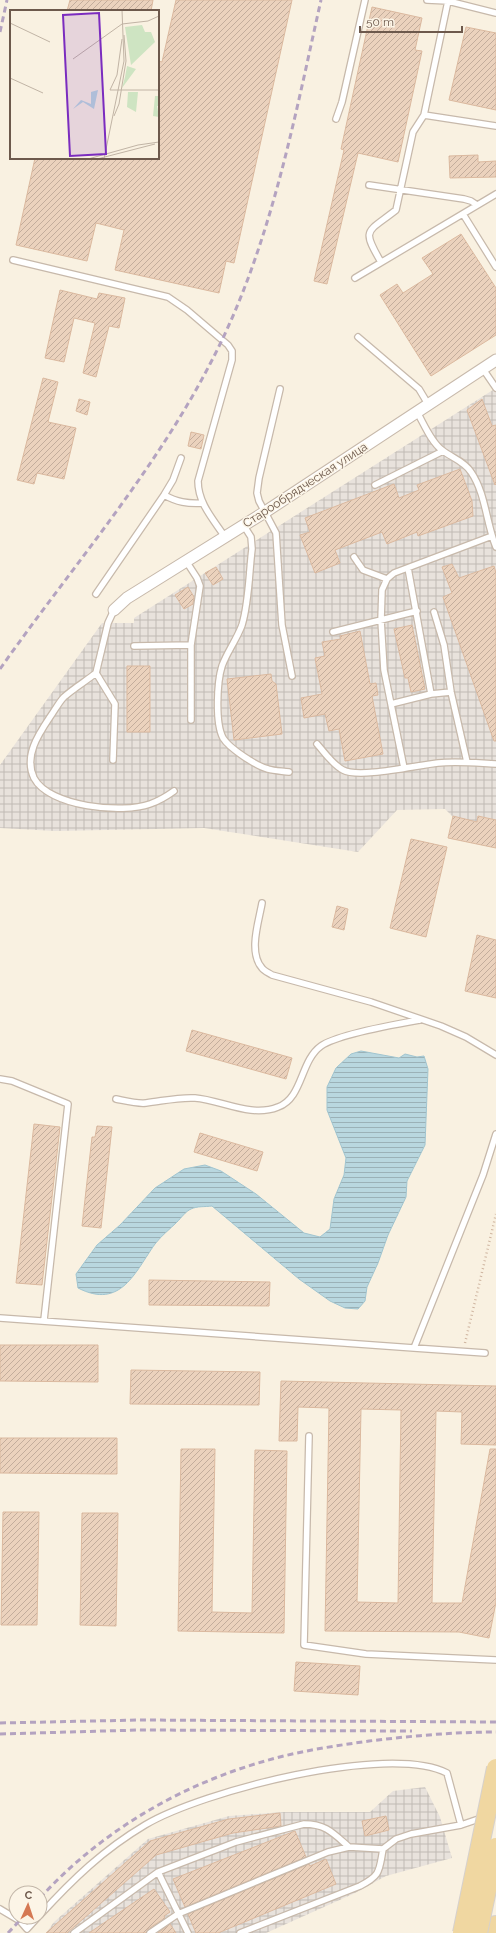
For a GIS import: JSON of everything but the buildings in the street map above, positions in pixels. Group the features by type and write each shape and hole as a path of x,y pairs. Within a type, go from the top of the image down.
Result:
{"main road":[{"path":"496,1768 460,1933 496,1925"},
{"path":"478,1933 496,1847"}],"street":[{"name":"Старообрядческая улица","path":"114,610 127,598 244,526 496,360"}],"lane":[{"path":"336,119 342,102 365,0"},
{"path":"427,0 448,1 496,13"},
{"path":"381,262 370,243 368,236 371,229 396,210 412,132 424,115 448,1"},
{"path":"424,115 496,126"},
{"path":"369,185 464,199 472,201 477,205"},
{"path":"355,278 496,194"},
{"path":"463,214 496,267"},
{"path":"13,260 168,297 187,310 228,345 232,352 232,360 198,481 198,492 203,503 225,538"},
{"path":"358,337 418,389 428,404"},
{"path":"483,369 496,388"},
{"path":"280,389 257,486 259,502 276,533 282,625 292,676"},
{"path":"417,412 437,445 443,451 459,460 471,471 482,498 496,547"},
{"path":"375,485 443,451"},
{"path":"96,594 164,495 173,480 181,458"},
{"path":"164,495 182,503 203,503"},
{"path":"244,526 251,537 252,549 242,624 222,665 220,675 218,688 219,729 224,739 232,747 259,766 289,772"},
{"path":"404,768 384,670 381,620 382,590 387,579 394,573 492,536"},
{"path":"354,557 363,570 387,579"},
{"path":"186,562 197,578 200,586 191,645 191,720"},
{"path":"408,568 431,694"},
{"path":"114,610 108,623 96,673 64,697 38,735 32,749 31,765 34,778 43,788 56,796 92,807 124,808 150,805 174,792"},
{"path":"334,632 417,611"},
{"path":"434,612 444,645 451,692 467,762"},
{"path":"134,646 191,645"},
{"path":"96,673 115,704 113,760"},
{"path":"391,704 431,694 451,692"},
{"path":"317,744 334,763 344,771 359,773 438,763 467,762 496,764"},
{"path":"262,903 256,940 256,956 262,967 272,975 371,1002 466,1037 496,1055"},
{"path":"116,1099 145,1103 174,1098 195,1098 247,1110 264,1110 279,1107 289,1099 297,1087 310,1058 320,1046 337,1039 420,1020"},
{"path":"0,1079 12,1081 68,1104 44,1320"},
{"path":"414,1348 482,1175 496,1134"},
{"path":"0,1318 485,1353"},
{"path":"309,1436 304,1645 366,1654 496,1660"},
{"path":"48,1906 74,1878 102,1854 147,1824 185,1807 229,1791 333,1767 393,1764 436,1767 447,1773 461,1825"},
{"path":"150,1933 178,1914 328,1852 349,1847 383,1849 396,1839 410,1834 461,1825 496,1813"},
{"path":"74,1933 158,1872 236,1842 304,1824 316,1824 327,1828 349,1847"},
{"path":"240,1933 360,1886 375,1878 380,1866 383,1849"},
{"path":"158,1872 188,1933"},
{"path":"24,1925 27,1929 31,1925"}],"path":[{"path":"463,1351 496,1214"}],"shaded area":[{"path":"496,388 496,820 478,816 477,822 453,817 445,809 397,810 358,852 204,828 55,831 0,828 0,765 102,623 134,623 134,618"},
{"path":"425,1787 440,1817 452,1858 386,1876 353,1894 266,1933 46,1933 54,1922 148,1839 229,1816 284,1812 370,1812 393,1791"}],"water":[{"path":"361,1051 399,1058 405,1054 417,1057 424,1056 428,1069 425,1145 407,1181 406,1197 388,1235 378,1263 367,1287 365,1301 358,1309 345,1308 330,1301 299,1279 212,1206 193,1208 185,1213 157,1241 133,1276 125,1285 116,1291 105,1294 93,1294 78,1288 76,1274 97,1245 120,1225 155,1188 184,1169 205,1165 221,1171 256,1194 304,1233 320,1237 330,1229 334,1199 344,1175 346,1158 327,1110 327,1087 336,1068 351,1054"}],"railway":[{"path":"0,32 7,0"},
{"path":"0,669 110,520 163,444 188,405 231,321 249,277 278,186 321,0"},
{"path":"0,1723 139,1720 496,1722"},
{"path":"0,1734 139,1730 412,1731"},
{"path":"48,1890 63,1874 89,1852 115,1832 143,1814 172,1797 233,1771 291,1754 369,1741 417,1736 496,1732"},
{"path":"8,1933 16,1925"}]}
